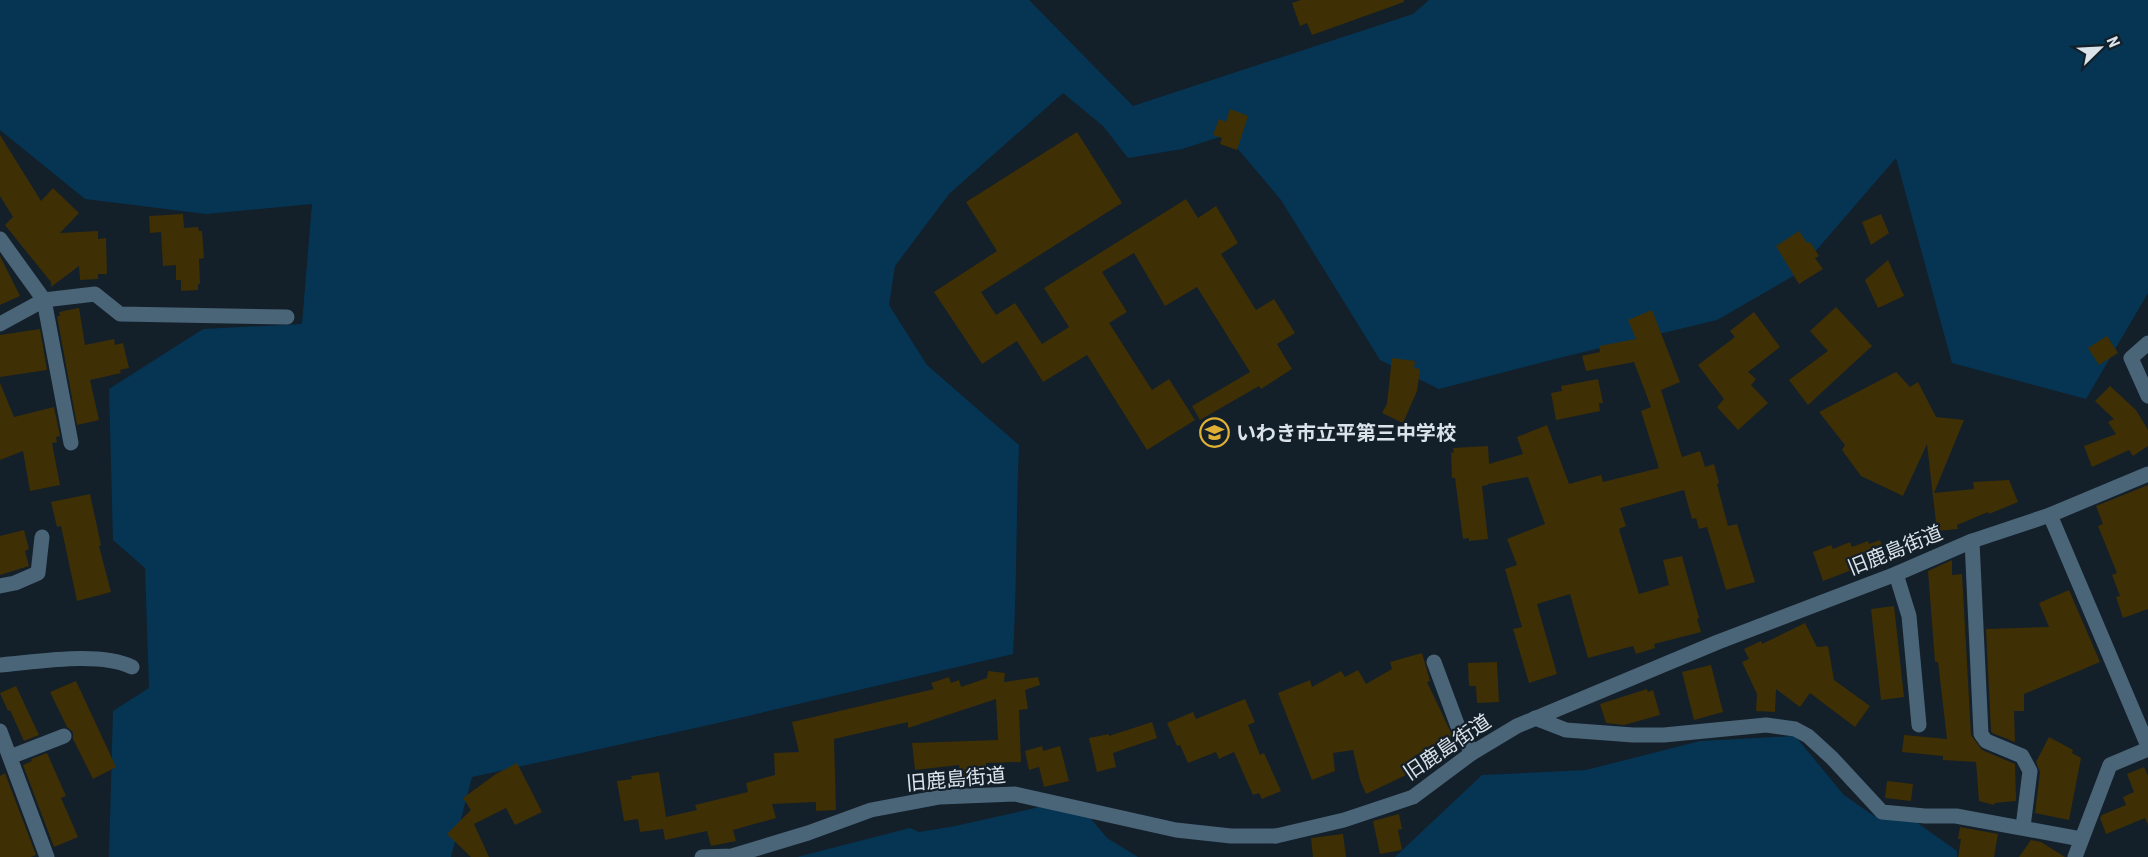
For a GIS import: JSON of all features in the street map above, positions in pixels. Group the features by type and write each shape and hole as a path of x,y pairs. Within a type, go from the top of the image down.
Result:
{"street":[{"path":"0,239 44,300 71,443"},
{"path":"0,324 44,300 95,294 120,314 287,317"},
{"path":"2148,343 2131,358 2148,396"},
{"name":"旧鹿島街道","path":"702,857 732,855 808,833 871,810 940,797 1015,794 1176,830 1231,836 1276,836 1344,820 1413,797 1472,753 1535,718 1718,642 1896,574 1972,542 2050,515 2148,474"},
{"path":"2050,515 2148,747 2110,765 2074,857"},
{"path":"0,586 15,583 38,573 42,537"},
{"path":"1972,542 1981,734 1986,741 2022,756 2030,771 2023,827"},
{"path":"1896,574 1909,616 1919,725"},
{"path":"0,665 69,659 121,662 132,667"},
{"path":"1434,662 1457,724 1472,753"},
{"path":"1535,718 1566,730 1633,735 1664,735 1766,725 1795,729 1808,736 1832,758 1882,812 1956,816 2081,839"},
{"path":"0,731 47,857"},
{"path":"10,758 64,736"}],"shaded area":[{"path":"0,0 1029,0 1133,106 1413,14 1429,0 2148,0 2148,293 2086,399 1952,363 1896,158 1795,275 1717,320 1439,389 1380,360 1281,200 1226,135 1182,149 1128,158 1103,126 1063,93 949,194 895,266 889,305 927,365 1019,445 1013,654 709,725 472,777 451,857 109,857 113,711 149,688 145,568 113,540 109,389 203,329 302,324 312,204 206,214 85,199 0,130"},
{"path":"1795,736 1844,795 1874,816 1909,817 1957,851 1957,857 1395,857 1482,775 1586,770 1700,741"},
{"path":"1056,802 1086,813 1107,838 1138,857 797,857 910,828 919,832 955,826"}],"building":[{"path":"1301,0 1404,0 1404,2 1312,35 1307,23 1300,26 1292,3"},
{"path":"1230,109 1248,116 1237,150 1220,144 1222,138 1213,135 1219,119 1226,122"},
{"path":"1077,132 1122,203 981,292 996,315 1015,303 1042,344 1069,327 1044,288 1186,199 1198,218 1216,206 1238,243 1221,254 1256,310 1274,299 1295,333 1277,344 1292,369 1261,389 1259,386 1200,420 1192,406 1250,372 1197,287 1165,306 1134,253 1102,272 1127,312 1109,323 1152,390 1169,379 1195,420 1147,450 1087,355 1043,382 1017,341 982,364 934,292 997,251 966,202"},
{"path":"0,135 41,201 53,188 79,213 60,233 98,231 98,239 106,238 107,274 98,274 98,279 80,280 79,266 51,287 51,282 5,225 13,217 0,196"},
{"path":"183,214 184,228 198,227 199,231 202,231 204,258 199,259 200,284 198,284 198,290 181,291 181,280 176,280 176,265 163,266 161,232 150,233 149,216"},
{"path":"1881,214 1889,233 1871,245 1862,222"},
{"path":"1799,231 1819,256 1815,258 1823,269 1799,284 1776,246"},
{"path":"0,256 20,296 0,305"},
{"path":"1888,260 1904,296 1878,308 1865,280"},
{"path":"1836,307 1872,346 1808,405 1789,380 1828,351 1810,331"},
{"path":"79,308 85,345 114,339 115,345 123,343 129,368 120,370 121,373 90,380 99,420 77,425 57,316 60,316 59,312"},
{"path":"1652,310 1680,382 1661,390 1682,457 1700,451 1705,467 1714,464 1728,526 1737,524 1755,582 1726,590 1707,527 1699,529 1696,518 1692,519 1684,490 1620,508 1626,526 1619,529 1639,594 1669,585 1663,560 1682,556 1701,632 1654,644 1655,648 1636,654 1633,646 1588,658 1570,594 1537,604 1557,674 1529,683 1513,629 1522,627 1505,569 1517,565 1507,539 1545,524 1528,477 1488,484 1482,486 1488,539 1469,541 1469,538 1463,539 1455,478 1452,478 1451,453 1454,452 1453,448 1488,446 1489,464 1523,454 1517,437 1547,425 1569,484 1601,475 1603,482 1659,468 1641,411 1651,407 1634,362 1586,371 1582,356 1600,352 1599,346 1636,339 1628,320"},
{"path":"1754,312 1780,347 1748,372 1756,379 1751,385 1768,403 1738,430 1717,407 1724,399 1698,365 1735,337 1730,331"},
{"path":"40,329 47,370 0,377 0,335"},
{"path":"2107,336 2118,353 2099,365 2088,348"},
{"path":"1392,358 1415,361 1414,368 1420,369 1417,391 1403,423 1382,413 1387,404"},
{"path":"1896,372 1910,387 1918,382 1936,417 1964,420 1934,493 1974,489 1973,482 2009,480 2018,502 1957,525 1958,529 1937,531 1927,444 1903,496 1861,476 1842,450 1845,445 1819,412"},
{"path":"1598,379 1603,403 1599,403 1600,411 1556,420 1551,393 1562,391 1561,386"},
{"path":"0,383 14,417 54,407 60,436 56,437 57,442 52,443 60,485 30,491 23,451 0,460"},
{"path":"2110,386 2136,410 2148,430 2148,446 2133,456 2129,450 2092,467 2084,446 2116,434 2108,422 2114,419 2095,401"},
{"path":"2148,485 2148,609 2123,618 2116,597 2120,596 2112,575 2117,573 2098,526 2103,524 2096,506"},
{"path":"90,494 101,545 99,546 111,592 77,601 61,526 57,527 51,502"},
{"path":"24,530 29,549 25,551 29,566 0,575 0,536"},
{"path":"1880,540 1886,557 1823,581 1813,552 1831,545 1833,549 1850,542 1852,547 1868,541 1869,544"},
{"path":"1952,560 1952,575 1962,574 1971,735 1982,750 2015,764 2016,801 1994,805 1979,801 1976,762 1943,760 1943,756 1902,752 1904,735 1947,739 1938,662 1935,662 1928,571"},
{"path":"2069,590 2100,662 2024,694 2024,711 2014,711 2015,742 1992,733 1986,629 2049,627 2039,603"},
{"path":"1894,606 1904,697 1881,700 1871,609"},
{"path":"1805,623 1817,647 1828,646 1834,680 1870,706 1855,727 1810,693 1800,707 1776,689 1775,712 1756,711 1757,694 1742,662 1749,659 1744,649 1761,641 1762,644"},
{"path":"1422,653 1430,681 1427,682 1453,737 1414,756 1421,768 1366,794 1353,750 1333,753 1335,771 1312,780 1278,693 1310,680 1312,687 1341,671 1345,677 1358,670 1366,684 1392,669 1390,662"},
{"path":"1497,662 1499,702 1477,703 1476,686 1469,686 1468,663"},
{"path":"1711,665 1723,712 1694,720 1682,672"},
{"path":"988,671 1005,673 1004,682 1038,677 1040,685 1025,690 1028,709 1019,710 1021,762 986,763 986,777 960,778 959,765 915,770 912,743 998,740 996,699 908,728 908,722 834,739 836,810 816,811 816,802 772,804 776,818 733,830 736,841 711,846 707,831 665,840 663,829 640,832 638,819 624,821 617,781 632,779 631,776 659,772 666,817 697,810 695,805 748,792 746,783 775,775 774,753 799,752 792,722 934,689 931,683 949,677 951,683 959,680 961,687 987,678"},
{"path":"76,681 116,767 93,779 73,739 73,732 67,727 50,692"},
{"path":"16,686 39,735 24,741 0,693"},
{"path":"1647,689 1648,692 1653,690 1660,715 1624,725 1606,723 1600,704"},
{"path":"1245,699 1255,722 1248,725 1260,755 1264,753 1281,791 1262,799 1259,793 1253,795 1234,752 1219,759 1216,752 1188,763 1180,745 1177,746 1167,723 1193,712 1196,719"},
{"path":"1152,722 1157,738 1113,753 1116,767 1097,772 1089,738 1109,734 1109,736"},
{"path":"2049,737 2073,750 2072,753 2081,758 2069,820 2035,813 2040,772 2036,762"},
{"path":"1042,746 1043,751 1060,746 1069,781 1044,787 1039,767 1029,770 1025,751"},
{"path":"47,753 66,796 61,798 78,837 54,847 23,765"},
{"path":"517,763 542,812 515,825 506,808 474,824 489,857 471,857 447,834 471,810 463,798 496,774"},
{"path":"2144,767 2148,776 2148,825 2145,818 2106,834 2100,818 2126,805 2123,797 2134,792 2127,774"},
{"path":"5,773 36,855 31,857 0,857 0,776"},
{"path":"1887,781 1913,784 1911,801 1885,798"},
{"path":"1399,814 1402,829 1398,830 1402,850 1380,854 1373,821"},
{"path":"1960,827 1998,834 1994,857 1958,857"},
{"path":"1343,834 1346,857 1313,857 1311,838"},
{"path":"2031,840 2041,842 2065,857 2019,857"}],"place":[{"name":"いわき市立平第三中学校","path":"1215,433"}]}
